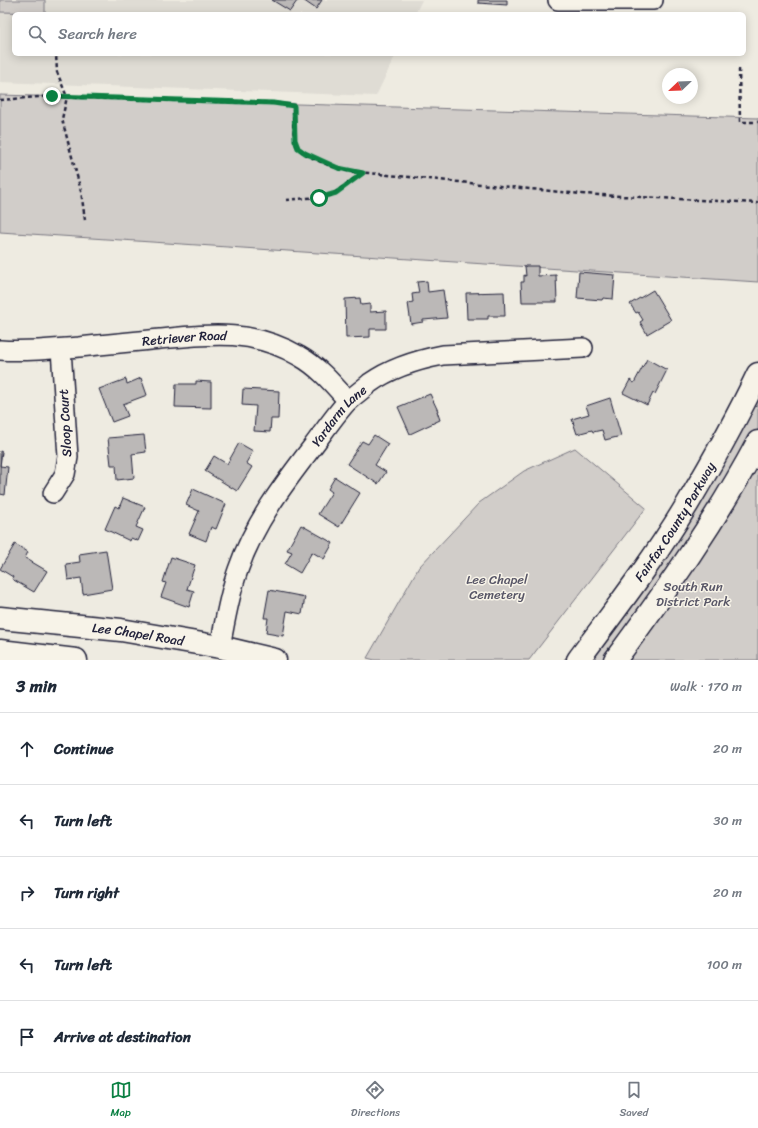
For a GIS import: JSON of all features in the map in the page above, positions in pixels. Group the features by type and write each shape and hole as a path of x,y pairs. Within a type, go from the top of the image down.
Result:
{"main road":[{"name":"Fairfax County Parkway","path":"578,660 643,571 688,504 733,424 758,374"},
{"path":"615,660 659,601 704,534 732,489 758,442"},
{"name":"Lee Chapel Road","path":"0,618 121,630 220,647 275,660"},
{"path":"0,651 76,660"}],"street":[{"path":"558,0 653,0"},
{"name":"Retriever Road","path":"0,350 16,351 61,349 207,334 233,334 253,338 282,347 304,359 328,378 348,401"},
{"name":"Yardarm Lane","path":"220,647 230,597 238,570 251,536 265,512 287,480 348,401 371,383 395,369 424,358 443,355 583,348"},
{"name":"Sloop Court","path":"53,493 65,474 68,450 61,349"}],"path":[{"path":"56,56 57,72 67,97 62,119 81,191 85,220"},
{"path":"739,69 740,122 758,122"},
{"path":"0,100 52,96 273,103 294,106 295,140 298,148 305,153 338,168 363,173 581,194 758,203"},
{"path":"286,200 319,198 332,195 363,173"}],"shaded area":[{"path":"0,0 422,0 416,12 12,12 12,56 395,56 376,96 0,82"}],"green space":[{"path":"0,0 45,0 45,12 0,12"},
{"path":"0,95 758,118 758,282 0,232"},
{"name":"South Run District Park","path":"758,375 758,660 564,660 692,483"},
{"name":"Lee Chapel Cemetery","path":"575,448 646,508 529,660 375,660 367,658 419,567 479,503 524,471"}],"building":[{"path":"272,0 302,0 297,1 290,11"},
{"path":"303,0 322,0 316,9"},
{"path":"478,0 507,0 507,5 478,3"},
{"path":"525,266 538,266 538,276 556,275 557,302 522,302 521,282 524,282 524,275 526,276"},
{"path":"579,272 615,275 613,299 603,298 602,300 577,298"},
{"path":"427,281 428,292 443,290 447,318 423,320 423,322 411,324 408,303 413,302 412,294 419,293 417,282"},
{"path":"653,290 671,320 647,334 640,322 643,320 630,304"},
{"path":"504,292 505,316 488,316 488,319 467,319 466,293"},
{"path":"360,298 361,305 370,304 370,312 386,311 386,329 370,329 370,337 346,338 345,299"},
{"path":"647,359 667,370 655,394 653,393 647,405 623,393 630,380 634,383"},
{"path":"141,378 147,395 123,404 128,416 112,422 99,389 126,379 127,384"},
{"path":"196,381 211,382 211,408 175,407 176,384 196,384"},
{"path":"243,389 279,391 278,419 271,419 270,432 254,431 256,406 242,405"},
{"path":"430,394 438,411 440,420 410,434 398,407"},
{"path":"610,398 621,436 605,440 602,430 593,432 592,430 577,434 572,419 589,414 586,406"},
{"path":"144,435 146,452 132,454 134,478 117,480 116,465 111,465 108,438"},
{"path":"374,435 388,444 375,465 386,472 378,484 347,464 362,441 368,444"},
{"path":"239,443 253,451 246,463 252,467 237,491 205,471 214,456 227,464"},
{"path":"0,451 2,452 0,466"},
{"path":"0,466 8,467 5,495 0,494"},
{"path":"335,477 360,493 339,527 318,514 332,492 328,489"},
{"path":"193,489 226,504 216,529 211,527 206,541 189,534 199,511 186,505"},
{"path":"123,498 145,507 136,527 143,530 138,541 131,538 130,541 105,529 115,506 119,508"},
{"path":"301,525 333,543 324,559 312,552 300,573 285,564 292,552 287,550"},
{"path":"15,544 28,552 25,558 47,571 34,592 12,579 13,577 0,569"},
{"path":"106,550 112,589 83,594 81,578 68,580 66,564 80,562 79,554"},
{"path":"171,557 195,565 187,589 194,591 189,607 161,597 166,583 163,582"},
{"path":"269,590 305,597 302,614 287,611 283,636 266,633 268,618 264,618"}],"route":[{"path":"52,96 273,103 294,106 295,140 297,147 300,150 338,168 363,173 336,193 319,198"}]}
